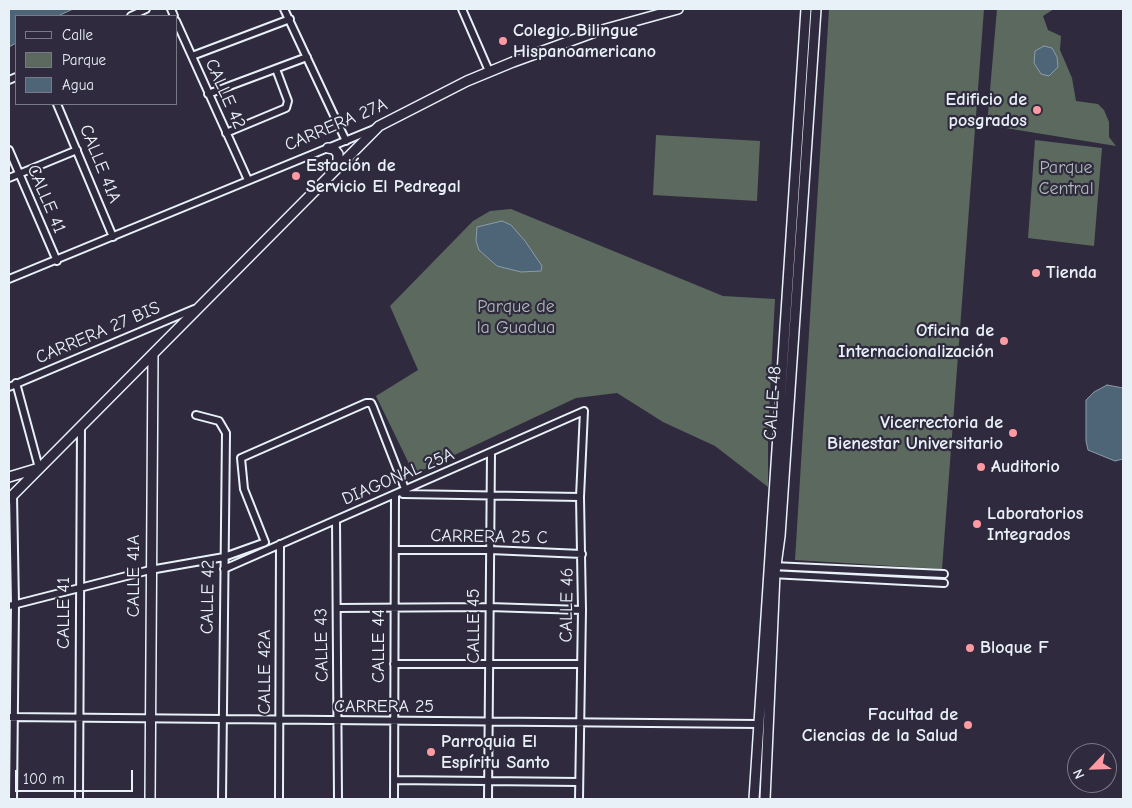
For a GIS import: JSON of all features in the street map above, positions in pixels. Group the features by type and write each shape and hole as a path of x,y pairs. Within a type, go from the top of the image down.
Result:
{"main road":[{"name":"CARRERA 27A","path":"379,126 489,71 595,32 664,11 678,9"},
{"name":"CALLE 48","path":"765,799 772,570 806,9"},
{"name":"CALLE 48","path":"754,799 758,724 772,570 816,9"},
{"path":"11,497 379,126"},
{"path":"328,148 334,149 338,154 338,167"},
{"name":"CALLE 41A","path":"150,799 150,570 153,354"},
{"path":"9,477 39,468"}],"street":[{"path":"133,15 146,9"},
{"path":"284,9 346,141"},
{"path":"462,9 489,71"},
{"path":"192,56 290,19"},
{"name":"CALLE 42","path":"178,25 248,180"},
{"path":"208,94 307,57"},
{"path":"226,132 286,108 288,101 276,69"},
{"name":"CALLE 41A","path":"57,105 113,237"},
{"name":"CARRERA 27A","path":"9,279 379,126"},
{"name":"CALLE 41","path":"9,150 56,261"},
{"path":"9,178 77,150"},
{"name":"CARRERA 27 BIS","path":"9,387 199,307"},
{"path":"16,383 39,468"},
{"path":"12,605 150,570 224,558 265,542 244,490 241,458 366,403 370,403 373,407 406,492 490,497 580,497"},
{"name":"DIAGONAL 25A","path":"224,569 395,494 406,492 584,411"},
{"name":"CALLE 46","path":"579,799 582,610 580,497 584,411"},
{"name":"CALLE 42","path":"196,415 219,421 225,428 222,799"},
{"name":"CALLE 41","path":"79,799 81,426"},
{"name":"CALLE 45","path":"488,799 490,454"},
{"name":"CALLE 44","path":"394,799 395,494"},
{"path":"11,497 13,799"},
{"name":"CALLE 43","path":"336,520 338,799"},
{"name":"CALLE 42A","path":"279,799 280,544"},
{"name":"CARRERA 25 C","path":"395,550 490,550 582,554"},
{"path":"772,570 944,574"},
{"path":"772,570 944,583"},
{"path":"337,608 489,607 582,610"},
{"path":"394,664 581,664"},
{"name":"CARRERA 25","path":"11,717 151,720 758,724"},
{"path":"394,780 578,782"}],"green space":[{"path":"829,9 984,9 942,569 795,560"},
{"path":"997,9 1054,9 1043,16 1048,30 1061,36 1060,50 1072,78 1076,101 1098,104 1104,110 1109,122 1109,137 1116,146 987,125"},
{"path":"656,135 760,141 757,201 653,195"},
{"name":"Parque Central","path":"1035,140 1102,148 1094,246 1028,238"},
{"name":"Parque de la Guadua","path":"511,209 723,296 775,299 768,431 768,487 715,446 663,422 617,393 576,398 414,474 376,396 418,370 390,306 473,221 490,211"}],"water":[{"path":"9,9 73,9 60,15 15,15 15,44 9,47"},
{"path":"1044,46 1052,48 1057,57 1058,67 1049,76 1041,74 1034,63 1035,51"},
{"path":"502,221 511,225 525,241 542,266 541,271 521,272 497,266 479,250 476,241 477,227"},
{"path":"1107,385 1123,388 1123,459 1115,461 1088,450 1086,441 1086,400 1094,392"}],"place":[{"name":"Colegio Bilingue Hispanoamericano","path":"503,41"},
{"name":"Edificio de posgrados","path":"1037,110"},
{"name":"Estación de Servicio El Pedregal","path":"296,176"},
{"name":"Tienda","path":"1036,273"},
{"name":"Oficina de Internacionalización","path":"1004,341"},
{"name":"Vicerrectoria de Bienestar Universitario","path":"1013,433"},
{"name":"Auditorio","path":"981,467"},
{"name":"Laboratorios Integrados","path":"977,524"},
{"name":"Bloque F","path":"970,648"},
{"name":"Facultad de Ciencias de la Salud","path":"968,725"},
{"name":"Parroquia El Espíritu Santo","path":"431,752"}]}
